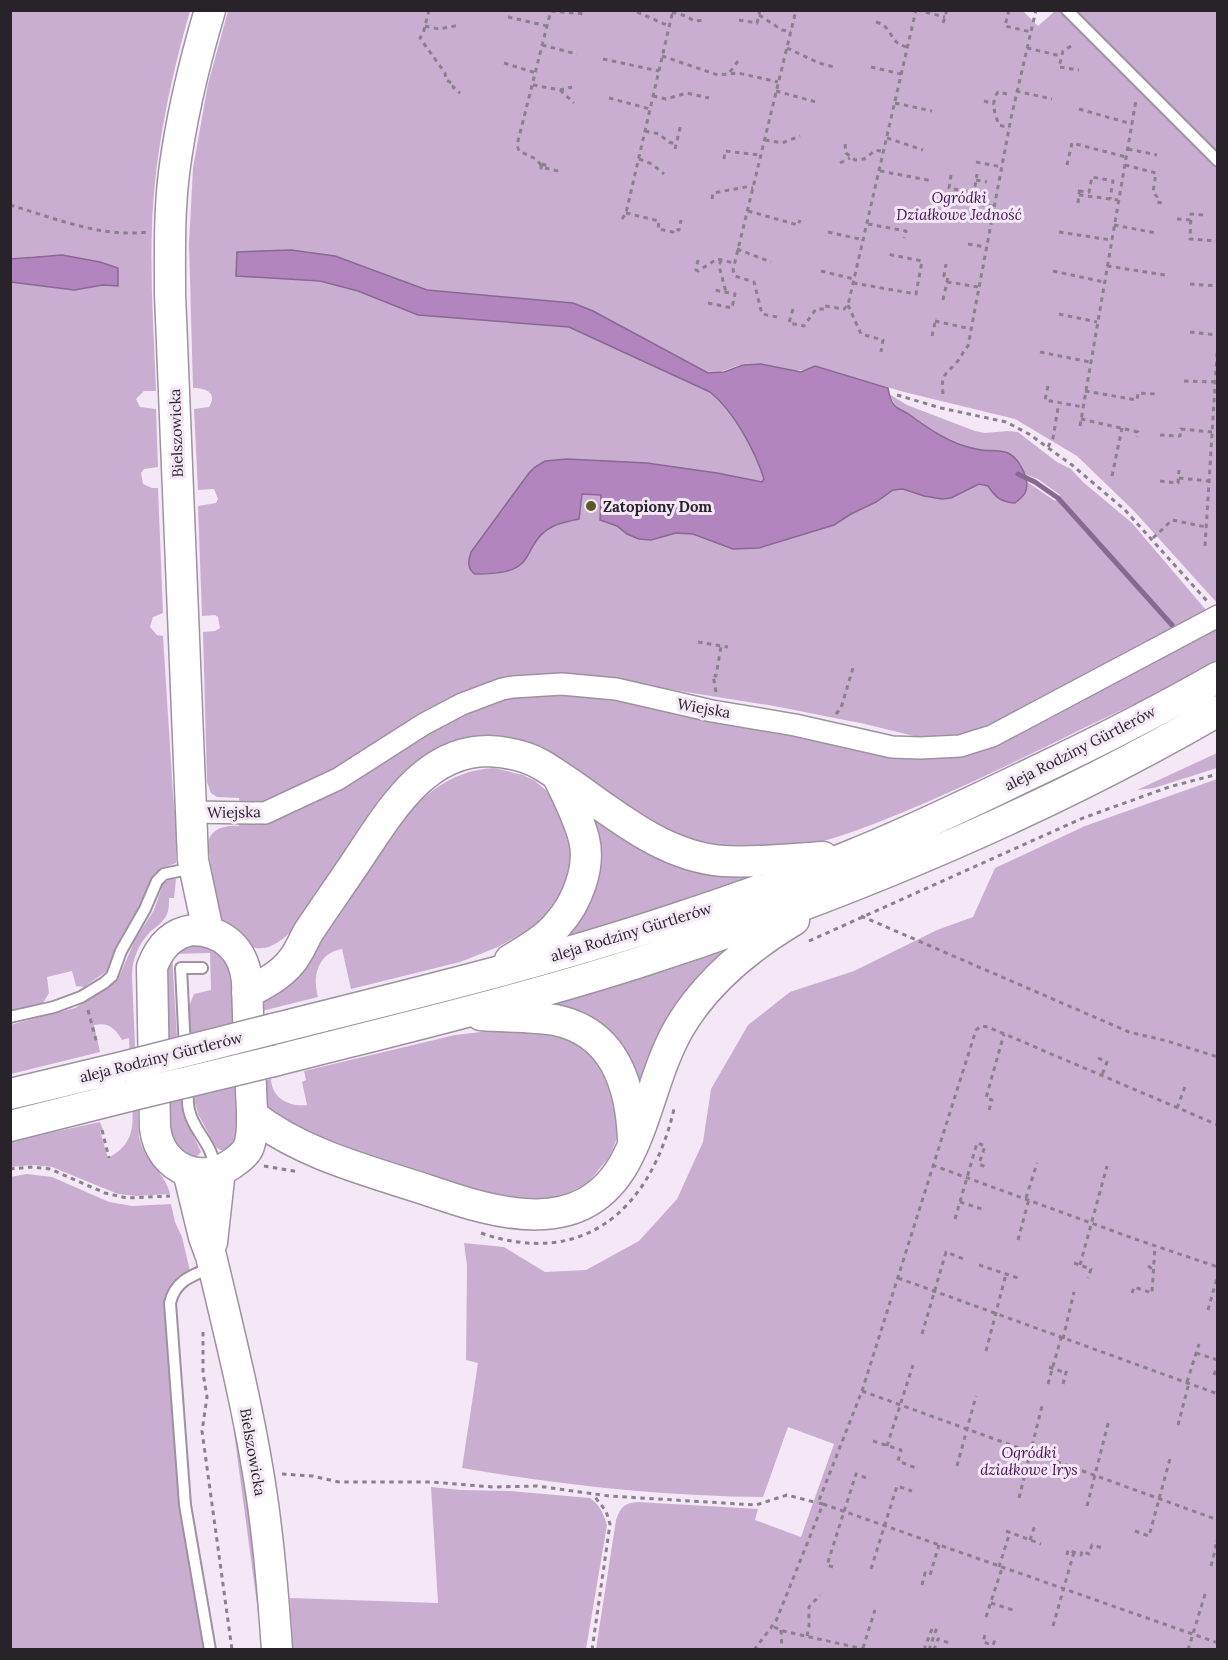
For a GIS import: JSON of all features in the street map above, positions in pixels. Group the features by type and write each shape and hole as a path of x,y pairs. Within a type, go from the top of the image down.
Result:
{"main road":[{"name":"Bielszowicka","path":"190,864 190,812 170,294 171,225 174,175 182,124 196,58 210,10"},
{"name":"aleja Rodziny Gürtlerów","path":"10,1094 480,976 672,920 853,855 955,810 1096,742 1218,677"},
{"name":"aleja Rodziny Gürtlerów","path":"10,1126 457,1014 636,963 840,892 986,830 1126,761 1218,711"},
{"path":"246,979 308,932 398,802 420,778 438,766 460,756 480,752 501,752 532,760 645,834 669,846 705,858 723,861 751,861 853,855"},
{"path":"480,976 511,959 557,926 576,895 585,869 584,840 573,806 557,775"},
{"path":"190,864 208,931"},
{"path":"178,935 184,914 190,864"},
{"path":"252,1115 272,1130 314,1152 486,1209 522,1215 547,1215 573,1209 598,1194 625,1162 665,1057 679,1028 704,992 737,961 777,930 840,892"},
{"path":"189,930 208,931 228,943 239,954 246,979 252,1115 249,1146 244,1154 237,1161 207,1171 175,1165 162,1152 158,1143 155,1128 151,975 154,960 162,947 189,930"},
{"path":"457,1014 554,1020 574,1025 595,1037 614,1058 624,1082 632,1120 633,1142"},
{"path":"249,1146 314,1152"},
{"name":"Bielszowicka","path":"207,1171 212,1261 259,1474 272,1581 277,1650"}],"street":[{"name":"Wiejska","path":"190,812 265,813 338,779 424,724 462,704 502,689 541,684 616,689 892,747 960,746 992,735 1214,610"}],"lane":[{"path":"1067,10 1218,162"},
{"path":"10,1017 72,1000 104,983 112,976 121,951 146,909 157,881 164,874 190,864"},
{"path":"186,1063 182,968 202,968"},
{"path":"187,1075 189,1111 214,1159 207,1171"},
{"path":"210,1650 185,1505 170,1303 178,1284 212,1261"}],"path":[{"path":"429,10 423,34 420,36 421,40 445,73 447,80 454,84 453,87 460,93"},
{"path":"777,317 762,314 754,282 735,276 734,263 796,10"},
{"path":"793,309 789,323 804,326 816,309 825,309 825,306 844,309 848,305 917,10 945,17"},
{"path":"944,23 947,10"},
{"path":"1009,10 1005,26 1031,32"},
{"path":"943,394 943,377 968,346 1016,91 1036,10"},
{"path":"562,172 543,167 536,159 519,151 517,147 551,11 585,14"},
{"path":"622,219 626,213 673,11 694,21 706,20"},
{"path":"637,12 669,26"},
{"path":"740,20 757,23 760,13 782,30 790,31"},
{"path":"508,17 547,26"},
{"path":"876,22 886,26 897,44 908,47"},
{"path":"425,26 439,29 460,25"},
{"path":"542,45 577,54"},
{"path":"1071,46 1063,51 1059,66 1079,70"},
{"path":"787,48 819,63 834,67"},
{"path":"1027,48 1061,56"},
{"path":"662,56 718,75 729,73 778,82"},
{"path":"603,59 659,71"},
{"path":"729,73 738,61"},
{"path":"504,63 536,73"},
{"path":"871,67 902,74"},
{"path":"1080,426 1139,83"},
{"path":"533,84 560,90 572,87"},
{"path":"560,90 574,103"},
{"path":"776,91 816,102"},
{"path":"1016,91 1052,99"},
{"path":"1006,94 998,92 993,108 999,125 1009,128"},
{"path":"653,96 666,99 687,93 709,98"},
{"path":"609,98 650,109"},
{"path":"984,101 994,104"},
{"path":"895,103 932,111"},
{"path":"1079,109 1132,124"},
{"path":"675,149 681,124"},
{"path":"645,132 659,134 669,142 676,144"},
{"path":"765,140 781,144 800,136"},
{"path":"887,138 923,150"},
{"path":"1067,165 1072,143 1126,157"},
{"path":"845,144 845,150 850,158 860,161 876,150 884,152"},
{"path":"1128,149 1157,155"},
{"path":"724,159 725,152 761,155"},
{"path":"840,163 850,158"},
{"path":"639,159 652,164 664,174"},
{"path":"976,162 1002,167"},
{"path":"1125,165 1156,173 1153,192 1157,197 1157,202 1162,203"},
{"path":"880,171 933,181"},
{"path":"951,175 949,189 974,193 977,174"},
{"path":"1079,193 1089,192 1092,177 1113,182 1110,199"},
{"path":"976,180 987,182"},
{"path":"1078,203 1080,185"},
{"path":"712,199 713,193 746,187 753,188"},
{"path":"964,191 983,205 995,206"},
{"path":"1079,193 1118,200"},
{"path":"10,205 109,232 134,234 156,231"},
{"path":"748,211 798,225 800,220"},
{"path":"626,213 659,221 658,229 673,232 674,229 679,230 681,220"},
{"path":"1203,215 1191,214 1190,239 1218,241"},
{"path":"1177,219 1191,220"},
{"path":"867,224 906,231 904,238"},
{"path":"1114,225 1156,233"},
{"path":"828,232 864,240"},
{"path":"1059,232 1111,240"},
{"path":"968,244 987,247"},
{"path":"737,249 771,262"},
{"path":"821,271 854,281 916,294 922,261 886,254"},
{"path":"698,260 696,270 698,271 714,260 734,263"},
{"path":"721,260 720,266 726,292"},
{"path":"943,300 948,277 944,276 946,264"},
{"path":"1107,266 1165,274"},
{"path":"1053,272 1104,282"},
{"path":"947,282 979,287"},
{"path":"1190,284 1218,286"},
{"path":"708,303 732,308 735,294 714,290"},
{"path":"848,305 861,334 883,340 881,352"},
{"path":"1059,314 1097,322"},
{"path":"932,336 935,319 971,329"},
{"path":"1190,332 1218,337 1205,546"},
{"path":"1040,352 1090,362"},
{"path":"1184,381 1215,382"},
{"path":"1048,386 1045,400 1083,407"},
{"path":"1085,392 1137,400 1138,393 1157,394"},
{"path":"897,395 941,408 1006,422 1029,434 1072,465 1125,510 1153,538 1214,610"},
{"path":"1048,447 1053,438 1059,402"},
{"path":"1081,419 1138,432 1137,438"},
{"path":"1112,476 1122,428"},
{"path":"1160,435 1180,436 1181,429 1212,432"},
{"path":"1160,481 1178,483 1179,470"},
{"path":"1179,478 1209,481"},
{"path":"1153,538 1172,520 1206,527"},
{"path":"698,642 729,647"},
{"path":"712,711 716,690 713,675 716,676 720,646"},
{"path":"829,733 841,708 853,668"},
{"path":"861,916 1129,1032 1167,1041 1218,1058"},
{"path":"86,1002 97,1044"},
{"path":"818,1503 862,1391 974,1033 978,1028 984,1026 1004,1034 1218,1125"},
{"path":"989,1110 992,1100 986,1098 1004,1034"},
{"path":"1098,1058 1107,1062 1102,1076"},
{"path":"1177,1108 1186,1084"},
{"path":"102,1130 109,1158"},
{"path":"955,1218 977,1143 985,1146 979,1164 986,1167"},
{"path":"1018,1240 1037,1163"},
{"path":"932,1165 1218,1267"},
{"path":"1080,1265 1107,1166"},
{"path":"960,1202 982,1209"},
{"path":"1132,1293 1134,1287 1152,1293 1155,1246"},
{"path":"922,1334 946,1252 966,1260"},
{"path":"1074,1263 1091,1269 1088,1278"},
{"path":"979,1265 1018,1278"},
{"path":"1148,1266 1154,1270"},
{"path":"986,1351 1006,1274"},
{"path":"1208,1310 1218,1274"},
{"path":"898,1278 1218,1394"},
{"path":"1048,1383 1050,1368 1062,1338 1074,1292"},
{"path":"1178,1425 1199,1344"},
{"path":"1196,1353 1218,1362 1214,1375"},
{"path":"887,1446 913,1365"},
{"path":"1050,1368 1066,1371 1063,1384"},
{"path":"862,1391 1218,1520"},
{"path":"957,1466 976,1396"},
{"path":"1019,1498 1042,1406"},
{"path":"1087,1506 1109,1420"},
{"path":"873,1441 902,1450 898,1461 916,1468"},
{"path":"1135,1531 1149,1536 1171,1455"},
{"path":"259,1474 312,1476 339,1482 430,1482 494,1487 537,1486 593,1494 756,1504 780,1496 802,1497 1218,1643"},
{"path":"833,1567 826,1565 856,1474 869,1479"},
{"path":"872,1569 897,1486 912,1491"},
{"path":"592,1650 610,1524 606,1511 593,1494"},
{"path":"754,1650 773,1626 823,1504"},
{"path":"1030,1540 1035,1525"},
{"path":"986,1617 1001,1567 1008,1531 1041,1544"},
{"path":"1212,1566 1217,1547 1214,1542 1218,1541"},
{"path":"922,1585 925,1574 930,1575 939,1545"},
{"path":"1067,1555 1068,1550 1081,1555 1082,1551 1089,1554 1092,1545 1102,1548"},
{"path":"1053,1626 1074,1552"},
{"path":"1188,1650 1206,1591"},
{"path":"807,1636 809,1607 820,1595"},
{"path":"991,1603 1016,1611"},
{"path":"863,1648 875,1610"},
{"path":"773,1626 781,1630 868,1650"},
{"path":"924,1650 932,1627 936,1630 929,1650"},
{"path":"781,1630 782,1650"},
{"path":"985,1635 983,1642 993,1645 996,1637"},
{"path":"934,1650 938,1639 952,1644"},
{"path":"986,1650 988,1643"}],"green space":[{"name":"Ogródki Działkowe Jedność","path":"1022,10 1038,26 1055,11 1059,11 1217,169 1217,603 1134,511 1077,456 1015,419 904,392 815,366 790,370 745,364 708,373 593,311 573,303 427,290 353,262 310,252 291,250 237,252 237,276 320,281 358,291 418,315 569,327 710,392 735,420 755,456 764,479 762,482 647,463 567,459 545,462 529,473 471,552 469,564 475,574 516,568 547,529 579,519 582,494 602,495 601,520 639,539 651,540 676,533 693,534 733,549 759,548 834,525 893,490 903,489 942,499 951,498 979,484 988,486 1002,500 1015,503 1025,494 1026,481 1055,501 1060,495 1038,479 1024,474 1020,463 1004,452 974,449 935,433 896,407 889,394 907,405 975,431 1018,432 1057,462 1071,469 1132,523 1217,623 1217,665 925,803 833,838 785,849 735,851 707,847 667,834 624,809 557,756 524,742 489,736 451,743 432,751 401,777 300,922 284,938 271,946 258,948 245,945 237,940 219,923 211,909 217,907 208,845 211,835 223,827 239,826 239,820 265,820 280,814 350,779 451,716 497,698 544,690 597,692 644,701 660,710 716,721 731,718 898,754 927,755 926,739 865,724 774,706 580,675 538,674 511,678 457,699 385,739 375,750 338,773 280,802 266,807 240,806 239,798 217,797 211,793 207,782 203,632 220,628 218,617 215,615 202,616 198,506 216,503 218,499 214,489 198,490 194,409 209,407 212,398 206,390 193,388 189,244 193,168 208,84 228,11"},
{"path":"11,11 190,11 176,64 156,171 152,226 152,308 156,391 144,391 136,399 140,407 156,409 158,467 144,469 141,473 143,484 158,488 163,613 153,617 150,627 157,635 163,636 176,821 176,863 160,869 152,876 143,900 119,941 107,971 84,987 76,986 72,971 47,977 49,993 43,1003 12,1010 10,282 59,287 118,285 118,268 77,257 40,256 11,259"},
{"path":"1072,11 1217,11 1217,155"},
{"path":"1217,753 1217,768 1154,788 1137,790"},
{"path":"494,768 523,775 535,781 555,798 576,841 569,888 542,922 498,947 460,962 351,989 342,949 334,951 322,960 319,967 316,981 318,997 254,1013 390,831 436,788 462,774"},
{"name":"Ogródki działkowe Irys","path":"1217,779 1217,1649 596,1649 616,1520 624,1506 638,1502 758,1509 755,1520 801,1537 834,1444 788,1427 763,1497 611,1488 536,1480 462,1468 478,1363 466,1360 467,1266 464,1243 504,1247 545,1272 586,1270 639,1241 677,1199 703,1142 711,1089 748,1025 790,992 854,971 937,930 973,917 995,868 1085,826"},
{"path":"589,816 779,871 544,945"},
{"path":"170,879 176,879 174,898 169,898 168,911 164,920 151,931 140,946 133,963 132,976 139,1137 146,1154 164,1180 170,1194 136,1196 118,1194 52,1167 32,1165 11,1167 11,1141 100,1122 103,1130 100,1131 108,1158 118,1152 130,1136 133,1118 131,1086 11,1115 11,1104 130,1074 129,1038 122,1040 114,1029 107,1025 94,1025 100,1052 11,1074 10,1025 75,1008 118,979 135,940 154,910 163,884"},
{"path":"746,936 639,1091 532,1004"},
{"path":"205,942 231,965 240,1125 236,1140 228,1151 220,1150 216,1147 198,1114 195,1103 189,1006 194,994 211,990 210,953 172,954 181,1105 201,1152 194,1160 186,1157 170,1140 165,959 175,948"},
{"path":"507,1029 537,1030 584,1045 615,1086 618,1135 610,1156 590,1180 561,1196 527,1200 482,1197 270,1121 256,1083 271,1079 278,1097 294,1105 307,1105 302,1082 306,1080 304,1071 455,1035"},
{"path":"27,1174 52,1177 109,1202 132,1206 171,1204 190,1271 177,1279 167,1296 179,1494 205,1649 11,1650 10,1177"},
{"path":"229,1395 252,1496 263,1649"},
{"path":"431,1487 590,1498 596,1503 607,1525 586,1649 293,1649 290,1598 438,1603"}],"shaded area":[{"path":"291,250 335,256 427,290 573,303 593,311 708,373 724,372 743,365 761,364 801,372 815,366 888,388 896,407 941,436 967,447 1004,452 1012,456 1017,460 1025,477 1027,483 1025,493 1015,503 1002,500 988,486 979,484 951,498 942,499 903,489 893,490 834,525 759,548 733,549 693,534 676,533 651,540 639,539 627,534 617,526 600,520 601,495 582,494 579,519 547,530 537,539 526,558 516,568 475,574 469,564 471,552 529,473 545,461 567,459 647,463 762,482 764,479 743,432 719,400 710,392 569,327 418,315 358,291 320,281 236,276 237,252"},
{"path":"62,255 118,268 118,286 103,285 74,290 11,282 11,259"}],"waterway":[{"path":"1018,474 1035,482 1058,498 1172,625"}],"place":[{"name":"Zatopiony Dom","path":"591,506"}]}
